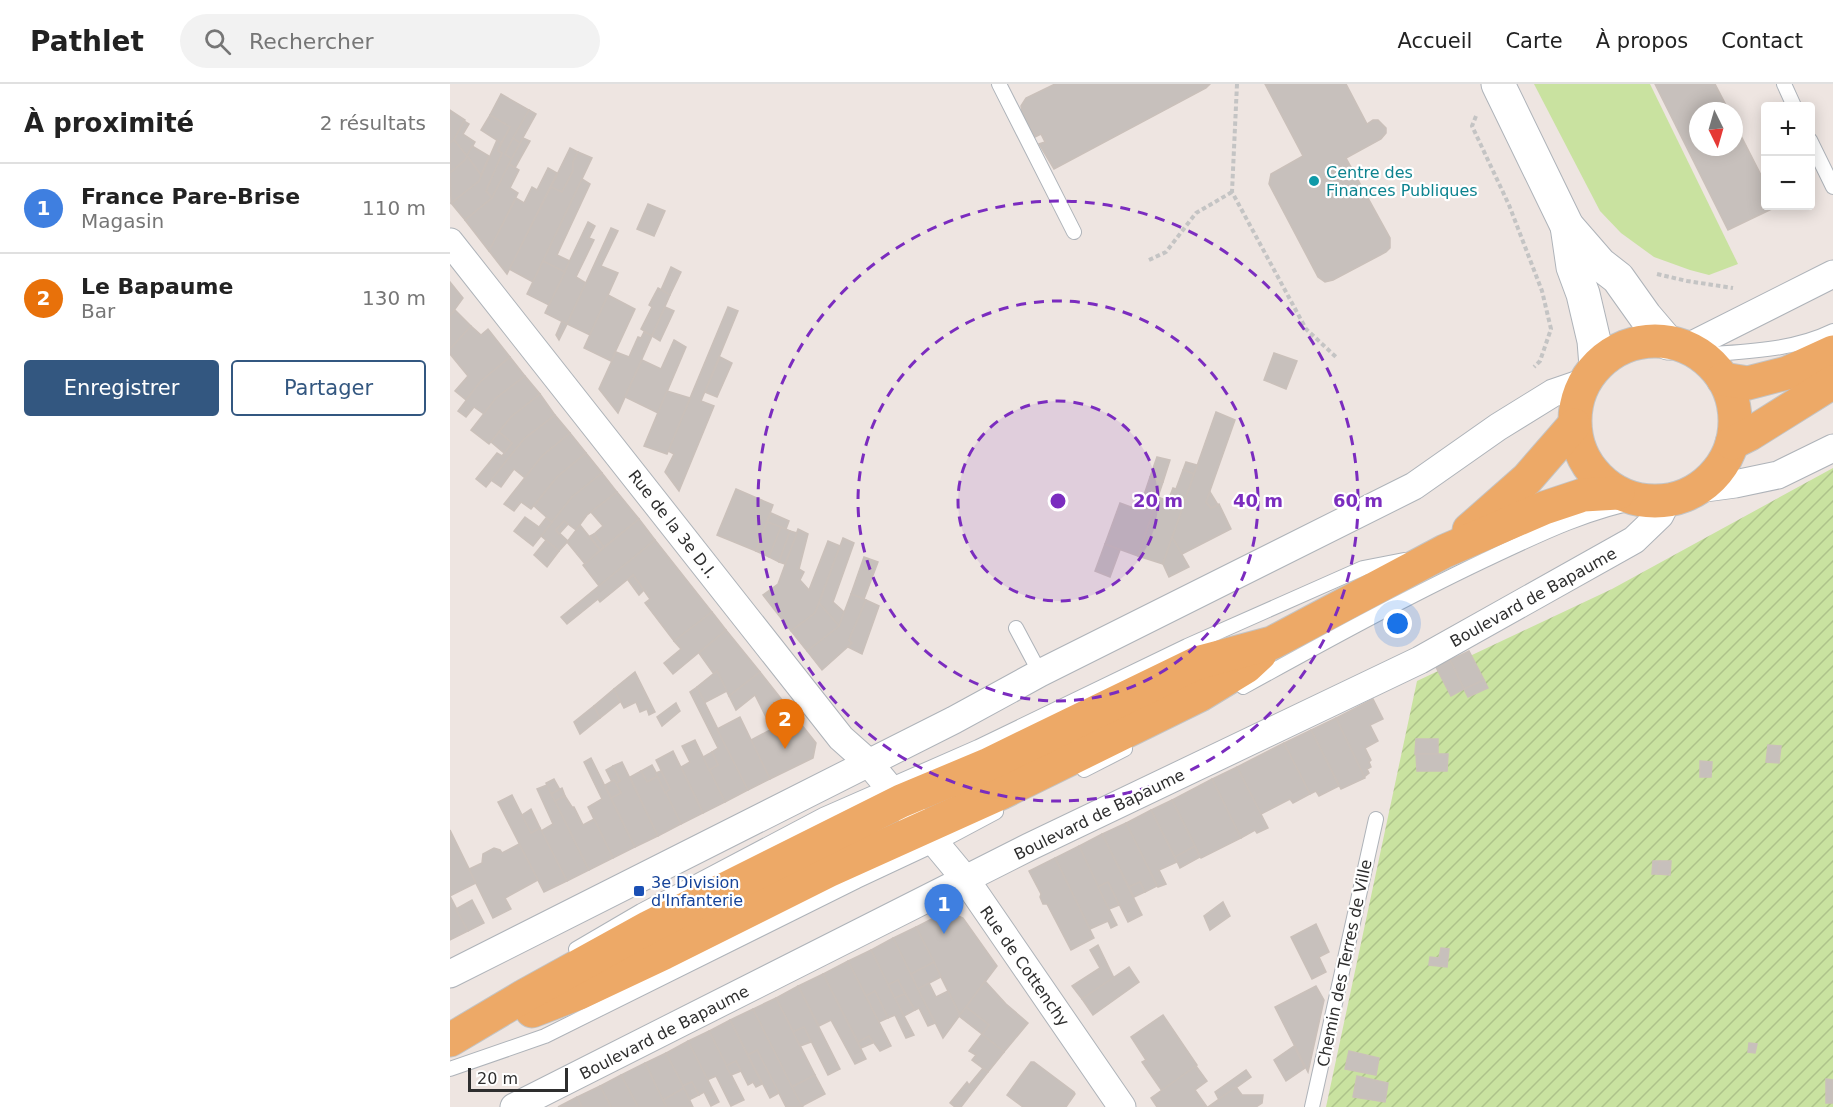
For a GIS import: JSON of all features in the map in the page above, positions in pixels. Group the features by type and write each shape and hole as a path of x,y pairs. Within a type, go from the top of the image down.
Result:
{"main road":[{"path":"450,1040 524,996 894,793 987,765 1197,663 1272,643 1445,551 1544,508 1583,495 1642,498 1683,496 1698,489 1713,477 1725,461 1735,430 1733,403 1723,379 1685,349 1648,342 1629,345 1611,354 1591,374 1576,402 1574,424 1576,441 1592,472 1604,483 1642,498"},
{"path":"1723,379 1748,382 1787,373 1833,352"},
{"path":"1732,443 1833,382"},
{"path":"1445,551 1527,479 1574,424"},
{"path":"450,1040 579,993 828,871 930,836 1001,793 1200,695 1246,667 1272,643"}],"street":[{"path":"1489,96 1568,226 1600,264 1618,278 1645,316 1685,349 1833,274"},
{"path":"450,974 954,720 1040,673 1414,486 1498,427 1553,393 1591,374 1594,341 1583,294 1573,267 1568,226"},
{"name":"Rue de la 3e D.I.","path":"450,242 841,738 868,762 894,793"},
{"path":"1698,489 1778,475 1833,448"},
{"name":"Boulevard de Bapaume","path":"514,1107 1029,847 1420,660 1634,540 1660,515 1642,498"},
{"name":"Rue de Cottenchy","path":"894,793 966,880 1110,1101"}],"lane":[{"path":"999,84 1074,232"},
{"path":"1784,84 1792,102"},
{"path":"1815,150 1833,187"},
{"path":"1685,349 1775,349 1798,345 1833,331"},
{"path":"1184,718 1462,571 1554,527 1611,506 1642,498"},
{"path":"561,957 641,911 823,815 894,793 978,747 1187,646 1363,568 1445,551"},
{"path":"1016,628 1040,673"},
{"path":"1073,775 1135,744"},
{"path":"450,1069 555,1031 857,881 930,836 1008,806"},
{"name":"Chemin des Terres de Ville","path":"1312,1107 1376,819"},
{"path":"450,1040 512,988"}],"path":[{"path":"1237,84 1232,192 1306,328 1336,357"},
{"path":"1489,96 1472,126 1509,205 1542,291 1551,329 1540,361 1532,368"},
{"path":"1149,260 1166,252 1196,213 1232,192"},
{"path":"1654,274 1733,288"}],"green space":[{"path":"1534,84 1650,84 1738,264 1709,275 1690,270 1654,257 1621,233 1600,211"},
{"path":"1833,468 1833,1107 1326,1107 1417,681 1612,589"}],"building":[{"path":"1055,84 1210,84 1054,169 1039,144 1045,142 1041,134 1035,137 1021,106 1026,98"},
{"name":"Centre des Finances Publiques","path":"1265,84 1346,84 1367,124 1378,120 1386,128 1386,133 1381,139 1346,158 1390,238 1390,248 1333,280 1325,282 1318,277 1269,184 1271,174 1303,156"},
{"path":"1655,84 1715,84 1724,102 1689,102 1689,152"},
{"path":"501,94 529,110 505,154 512,159 492,198 486,191 502,153 498,151 510,127 490,115"},
{"path":"450,110 465,120 450,143"},
{"path":"529,110 536,114 520,143 513,138"},
{"path":"490,115 510,127 501,143 481,130"},
{"path":"464,121 469,124 463,134 475,142 467,156 454,140"},
{"path":"513,138 520,143 512,159 505,154"},
{"path":"523,138 530,141 515,168 509,164"},
{"path":"454,140 467,156 450,173 450,143"},
{"path":"497,140 501,143 498,151 502,153 486,191 492,198 465,220 451,203 479,181"},
{"path":"1743,140 1761,175 1761,210 1770,210 1728,230 1691,156 1743,156"},
{"path":"472,146 489,156 481,175 467,156"},
{"path":"570,148 578,152 573,162 573,171 562,192 551,187"},
{"path":"578,152 592,158 533,282 509,269 551,187 562,192 573,171 573,162"},
{"path":"467,156 481,175 479,181 451,203 450,173"},
{"path":"509,164 519,170 510,188 518,193 489,251 465,220 492,198"},
{"path":"548,168 557,173 507,274 489,251 516,198 524,203 532,187 537,190"},
{"path":"582,179 590,184 557,255 570,261 565,272 543,261"},
{"path":"648,204 665,211 654,236 637,229"},
{"path":"588,222 595,226 589,238 594,240 576,277 586,283 567,324 545,313"},
{"path":"611,228 618,231 601,266 618,273 590,335 567,324"},
{"path":"543,261 565,272 549,305 527,294"},
{"path":"671,267 681,272 670,295 661,290"},
{"path":"450,282 463,298 450,316"},
{"path":"658,288 670,295 652,336 641,329 652,307 649,305"},
{"path":"608,295 635,309 611,361 584,348"},
{"path":"665,307 674,311 660,341 652,336"},
{"path":"728,307 738,311 701,401 714,406 679,491 665,472 674,454 668,451"},
{"path":"455,310 471,326 450,349 450,316"},
{"path":"562,321 567,324 559,340 556,335"},
{"path":"471,326 481,335 488,329 510,357 480,382 466,400 455,391 468,376 450,354 450,349"},
{"path":"644,332 652,336 618,413 599,389 616,352 629,357 638,337 641,338"},
{"path":"674,340 686,347 658,413 625,397 642,360 661,369"},
{"path":"1274,353 1297,361 1286,389 1264,380"},
{"path":"510,357 525,376 496,398 484,414 474,407 466,417 458,411 480,382"},
{"path":"720,357 732,363 717,397 705,392"},
{"path":"525,376 540,394 511,417 489,444 471,430 496,398"},
{"path":"667,391 690,398 667,454 644,446"},
{"path":"540,394 555,415 524,439 486,487 476,479 497,453 502,456 512,443 499,432 511,417"},
{"path":"1216,412 1235,420 1206,502 1211,508 1219,504 1231,529 1182,554 1172,537"},
{"path":"555,415 570,433 542,456 525,478 514,469 501,487 491,480 524,439"},
{"path":"499,432 512,443 504,453 491,442"},
{"path":"570,433 586,453 557,477 531,509 521,502 514,511 504,504 542,456"},
{"path":"586,453 602,473 572,497 552,522 534,506 557,477"},
{"path":"1157,457 1170,460 1163,482 1150,477"},
{"path":"1186,462 1197,465 1194,474 1183,470"},
{"path":"1183,470 1194,474 1163,564 1138,556 1158,497 1168,501 1173,488 1176,489"},
{"path":"602,473 617,492 587,515 576,530 564,521 556,530 568,541 559,551 541,536 572,497"},
{"path":"1150,477 1163,482 1138,556 1105,544 1120,503 1139,510"},
{"path":"736,489 773,505 756,551 717,535"},
{"path":"617,492 639,519 604,547 594,534 603,526 591,512"},
{"path":"1210,492 1218,505 1211,508 1206,502"},
{"path":"771,513 789,521 786,529 767,522"},
{"path":"525,517 539,527 546,518 552,522 533,546 514,531"},
{"path":"639,519 655,540 599,586 583,565"},
{"path":"564,521 568,524 559,534 556,530"},
{"path":"767,522 781,527 769,557 756,551"},
{"path":"580,525 600,550 585,564 567,542"},
{"path":"781,527 790,531 779,562 769,557"},
{"path":"798,529 808,534 799,569 804,572 800,580 809,590 828,541 840,546 815,613 791,631 763,595 778,584"},
{"path":"790,531 797,533 785,564 779,562"},
{"path":"594,534 604,547 600,550 590,536"},
{"path":"1172,537 1189,567 1169,577 1163,564"},
{"path":"843,538 854,543 833,602 844,612 839,626 819,603"},
{"path":"546,540 559,551 547,567 534,555"},
{"path":"655,540 712,612 674,641 645,603 650,599 633,575 600,602 598,599 567,624 561,617"},
{"path":"1105,544 1120,550 1110,577 1095,571"},
{"path":"864,557 878,562 864,599 851,594"},
{"path":"633,575 644,590 639,595 628,580"},
{"path":"851,594 866,600 849,640 852,643 822,670 807,651 839,626"},
{"path":"866,600 879,606 862,654 848,647 852,643 849,640"},
{"path":"819,603 839,626 807,651 791,631 815,613"},
{"path":"712,612 726,630 673,674 664,663 681,649 674,641"},
{"path":"726,630 760,672 729,696 717,671 714,674 699,653"},
{"path":"1469,651 1484,680 1464,689 1450,660"},
{"path":"1450,660 1464,689 1451,696 1436,667"},
{"path":"717,671 727,691 704,703 697,687"},
{"path":"635,672 655,712 649,715 647,709 640,712 636,702 624,708 614,689"},
{"path":"760,672 816,743 813,758 770,779 751,740 772,729 755,695 736,710 729,696"},
{"path":"1484,680 1488,688 1468,697 1464,689"},
{"path":"697,687 748,790 725,802 709,770 718,765 712,752 718,748 690,692"},
{"path":"614,689 620,702 600,718 594,706"},
{"path":"1373,699 1383,719 1370,725 1378,741 1365,748 1371,760 1369,762 1371,767 1367,769 1369,773 1364,777 1336,718"},
{"path":"676,703 680,711 662,726 657,717"},
{"path":"594,706 600,718 580,734 574,722"},
{"path":"740,717 770,779 748,790 717,729"},
{"path":"1336,718 1365,778 1341,789 1311,730"},
{"path":"1311,730 1339,786 1319,796 1316,791 1310,794 1284,743"},
{"path":"1416,739 1438,739 1438,754 1415,754"},
{"path":"695,740 725,802 703,813 681,767 690,762 682,746"},
{"path":"1284,743 1310,794 1293,803 1290,799 1261,814 1237,767"},
{"path":"1768,745 1781,746 1779,763 1766,762"},
{"path":"673,751 703,813 681,824 665,793 670,789 656,760"},
{"path":"712,752 718,765 709,770 703,757"},
{"path":"1416,754 1448,754 1447,771 1417,771"},
{"path":"591,758 635,847 613,858 588,807 602,799 584,762"},
{"path":"1700,761 1712,762 1711,777 1700,777"},
{"path":"622,762 658,836 635,847 611,798 621,793 616,783 620,781 613,766"},
{"path":"652,765 658,776 647,782 641,771"},
{"path":"613,766 620,781 616,783 614,780 612,782 606,770"},
{"path":"1237,767 1268,828 1257,833 1255,830 1241,838 1212,779"},
{"path":"641,771 647,782 658,776 681,824 658,836 630,777"},
{"path":"661,771 670,789 665,793 656,773"},
{"path":"554,779 560,790 551,794 546,783"},
{"path":"1212,779 1241,838 1201,858 1172,800"},
{"path":"614,780 621,793 611,798 605,785"},
{"path":"547,785 589,870 567,881 541,831 553,824 537,789"},
{"path":"562,788 565,796 555,801 551,794"},
{"path":"512,795 531,833 540,828 567,881 544,892 498,802"},
{"path":"565,796 574,807 583,825 594,819 613,858 589,870 555,801"},
{"path":"1172,800 1195,846 1175,857 1151,810"},
{"path":"531,809 540,828 531,833 522,815"},
{"path":"1151,810 1177,862 1159,870 1166,884 1158,887 1126,823"},
{"path":"1126,823 1157,886 1145,892 1140,882 1129,887 1102,834"},
{"path":"450,830 476,883 450,896"},
{"path":"1102,834 1142,915 1128,922 1108,882 1098,887 1079,846"},
{"path":"519,844 538,880 505,898 511,909 493,918 469,869 482,863 483,854 494,848 502,853"},
{"path":"1079,846 1117,925 1111,928 1108,921 1090,929 1055,858"},
{"path":"1195,846 1200,857 1180,868 1175,857"},
{"path":"1055,858 1094,938 1071,950 1047,904 1043,904 1041,894 1029,871"},
{"path":"1653,861 1660,861 1658,874 1652,874"},
{"path":"1660,861 1671,861 1670,875 1658,874"},
{"path":"1108,882 1119,905 1109,909 1098,887"},
{"path":"1140,882 1145,892 1134,897 1129,887"},
{"path":"450,896 468,931 450,940"},
{"path":"472,900 484,923 468,931 456,909"},
{"path":"1223,902 1230,916 1210,930 1204,916"},
{"path":"947,911 963,918 997,966 960,1015 916,927"},
{"path":"1316,924 1329,952 1319,957 1326,972 1312,979 1291,937"},
{"path":"916,927 934,962 911,974 893,938"},
{"path":"893,938 935,1023 928,1026 919,1008 915,1010 898,980 888,985 871,950"},
{"path":"1098,945 1114,978 1082,999 1072,986 1100,968 1090,950"},
{"path":"1441,948 1449,949 1447,967 1429,965 1430,957 1439,958"},
{"path":"871,950 914,1035 906,1038 895,1015 888,1018 875,991 866,996 848,961"},
{"path":"848,961 891,1046 880,1051 869,1036 858,1042 823,974"},
{"path":"934,962 941,977 918,989 911,974"},
{"path":"1129,967 1139,982 1093,1015 1082,999"},
{"path":"823,974 866,1059 855,1064 831,1020 819,1026 798,986"},
{"path":"898,980 905,994 895,998 888,985"},
{"path":"985,981 1028,1023 1004,1052 982,1034 989,1025 966,1007"},
{"path":"929,983 936,997 948,991 960,1015 943,1038 918,989"},
{"path":"798,986 840,1069 828,1075 804,1027 793,1032 776,998"},
{"path":"1316,986 1324,1000 1308,1072 1275,1007"},
{"path":"875,991 888,1018 879,1022 866,996"},
{"path":"905,994 915,1010 904,1016 895,998"},
{"path":"776,998 815,1075 792,1087 753,1009"},
{"path":"966,1007 989,1025 982,1034 959,1016"},
{"path":"753,1009 803,1107 786,1107 757,1050 748,1055 730,1020"},
{"path":"1163,1015 1197,1065 1162,1091 1142,1062 1146,1060 1131,1037"},
{"path":"730,1020 762,1084 756,1087 753,1082 748,1085 736,1061 726,1066 709,1031"},
{"path":"804,1027 811,1042 800,1046 793,1032"},
{"path":"709,1031 744,1100 731,1106 716,1076 707,1080 688,1041"},
{"path":"982,1034 1004,1052 988,1072 972,1060 976,1055 969,1051"},
{"path":"869,1036 873,1043 861,1048 858,1042"},
{"path":"688,1041 719,1102 711,1106 704,1092 699,1095 692,1082 683,1086 666,1053"},
{"path":"1749,1043 1757,1044 1755,1053 1748,1052"},
{"path":"1294,1046 1305,1068 1286,1081 1274,1060"},
{"path":"757,1050 779,1093 770,1098 748,1055"},
{"path":"1349,1051 1379,1058 1376,1075 1345,1069"},
{"path":"666,1053 684,1088 663,1100 645,1063"},
{"path":"736,1061 741,1071 731,1075 726,1066"},
{"path":"1031,1062 1074,1092 1075,1094 1066,1107 1023,1107 1007,1095"},
{"path":"645,1063 667,1107 638,1107 621,1075"},
{"path":"1196,1066 1207,1081 1195,1090 1207,1107 1157,1107 1151,1098"},
{"path":"983,1068 988,1072 961,1107 955,1107 950,1103 967,1082 969,1085"},
{"path":"1246,1070 1251,1077 1219,1100 1215,1092"},
{"path":"621,1075 638,1107 611,1107 600,1086"},
{"path":"815,1075 825,1094 802,1106 792,1087"},
{"path":"1357,1076 1388,1083 1385,1102 1353,1097"},
{"path":"1826,1079 1833,1080 1833,1103 1826,1103"},
{"path":"692,1082 699,1095 689,1100 683,1086"},
{"path":"600,1086 611,1107 582,1107 577,1097"},
{"path":"1236,1087 1242,1095 1263,1095 1262,1103 1256,1107 1208,1107"},
{"path":"684,1088 693,1107 667,1107 663,1100"},
{"path":"577,1097 582,1107 558,1107"}],"place":[{"name":"Centre des Finances Publiques","path":"1314,181"},
{"name":"Le Bapaume","path":"785,749"},
{"name":"3e Division d'Infanterie","path":"639,891"},
{"name":"France Pare-Brise","path":"944,934"}]}
